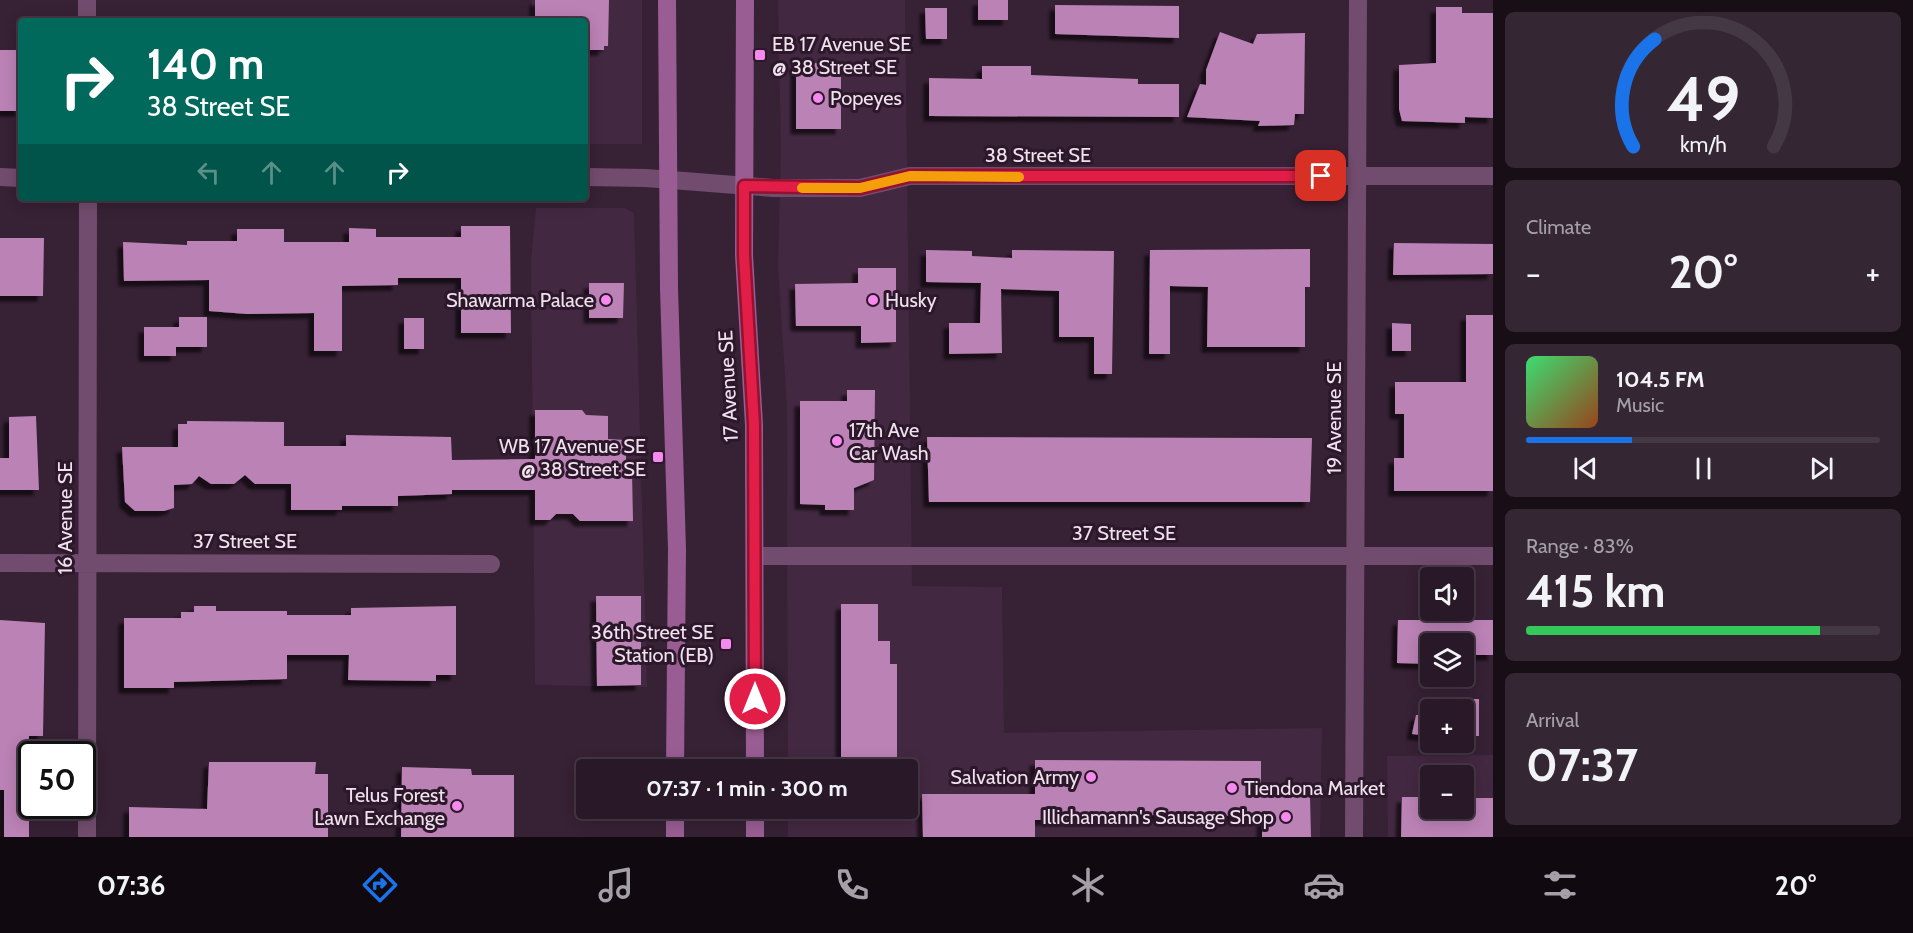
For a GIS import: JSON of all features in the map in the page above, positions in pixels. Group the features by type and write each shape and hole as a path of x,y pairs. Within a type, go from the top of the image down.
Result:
{"main road":[{"path":"667,0 669,300 676,503 675,759"},
{"name":"17 Avenue SE","path":"745,0 744,255 754,424 755,759"},
{"path":"675,819 675,837"},
{"path":"755,819 755,837"}],"street":[{"path":"87,0 87,18"},
{"name":"19 Avenue SE","path":"1354,837 1358,0"},
{"name":"38 Street SE","path":"588,177 668,179 744,186 860,188 910,176 1493,176"},
{"path":"0,177 18,177"},
{"name":"16 Avenue SE","path":"87,201 87,837"},
{"name":"37 Street SE","path":"755,556 1493,556"},
{"name":"37 Street SE","path":"0,563 491,564"}],"shaded area":[{"path":"532,0 642,0 642,144 588,144 588,18 532,18"},
{"path":"778,0 905,0 912,586 1002,587 1004,733 1322,728 1320,837 788,837 788,819 918,819 918,759 788,759 787,407 778,266 781,150"},
{"path":"536,208 625,208 634,213 647,687 535,685 531,260"},
{"path":"1493,755 1493,837 1388,837 1387,756"}],"building":[{"path":"535,0 609,0 608,46 604,46 604,50 588,50 588,18 535,18"},
{"path":"978,0 1008,0 1008,20 978,20"},
{"path":"1055,5 1179,6 1179,38 1055,34"},
{"path":"1436,7 1462,7 1462,13 1493,13 1493,118 1465,117 1465,123 1402,121 1399,109 1399,65 1436,63"},
{"path":"925,8 947,8 947,39 926,39"},
{"path":"1220,32 1253,44 1257,34 1305,33 1304,114 1295,114 1294,125 1258,126 1260,121 1187,117 1200,84 1206,85 1206,70"},
{"path":"0,50 18,50 18,111 0,111"},
{"name":"Popeyes","path":"796,63 841,63 841,129 796,129"},
{"path":"982,66 1031,66 1031,75 1138,79 1138,84 1179,84 1179,117 929,116 929,78 982,79"},
{"path":"461,226 510,226 511,333 461,333 461,278 398,278 398,285 342,286 342,351 314,351 314,313 247,314 209,311 209,280 124,281 123,242 187,245 187,241 237,241 237,229 284,229 284,242 349,242 349,228 376,229 376,237 461,237"},
{"path":"0,238 44,238 43,296 0,296"},
{"path":"1394,243 1493,244 1493,274 1393,275"},
{"path":"1310,249 1310,287 1305,287 1305,347 1207,347 1208,287 1170,286 1170,354 1149,354 1150,250"},
{"path":"926,250 972,251 972,256 1012,258 1012,250 1114,251 1112,374 1094,374 1094,337 1059,337 1059,291 1001,289 1002,353 949,354 949,323 980,323 981,283 926,282"},
{"path":"858,268 896,268 896,342 861,343 861,326 796,326 795,284 858,283"},
{"name":"Shawarma Palace","path":"589,283 624,283 623,318 589,318"},
{"path":"1466,315 1493,315 1493,491 1394,491 1394,458 1404,458 1404,414 1395,414 1395,382 1466,382"},
{"path":"179,317 207,317 207,347 176,347 176,356 144,356 144,327 179,327"},
{"path":"404,318 424,318 424,349 404,349"},
{"path":"1392,323 1411,324 1411,351 1392,351"},
{"name":"17th Ave Car Wash","path":"847,390 875,390 874,480 854,488 854,510 825,510 825,505 800,504 800,401 847,401"},
{"path":"535,410 582,410 586,415 608,416 608,439 626,440 626,470 632,471 633,521 580,521 573,514 556,514 550,520 535,520 535,490 452,490 452,494 398,496 398,506 342,506 342,510 291,510 291,484 255,484 245,475 234,484 211,484 199,476 192,484 174,485 174,508 164,511 135,511 125,502 122,447 178,447 178,424 187,424 187,421 284,422 284,446 346,446 346,435 451,437 452,460 535,459"},
{"path":"36,416 39,490 0,490 0,458 9,458 9,417"},
{"path":"927,437 1312,438 1310,502 929,502"},
{"path":"596,596 641,596 641,685 597,686"},
{"path":"841,604 878,604 878,641 890,641 890,664 897,664 897,759 841,759"},
{"path":"194,606 216,606 216,611 287,611 287,615 351,615 351,608 456,606 456,675 436,675 436,681 348,680 349,655 287,655 287,679 174,682 174,688 124,688 124,618 181,618 181,612 194,612"},
{"path":"0,620 45,623 43,736 29,736 29,741 18,741 18,819 29,819 29,837 4,837 4,790 0,790"},
{"path":"1398,620 1493,620 1493,655 1474,655 1474,633 1420,633 1420,664 1397,663"},
{"path":"1474,699 1479,699 1479,736 1474,736"},
{"path":"1416,715 1420,715 1420,735 1412,734"},
{"path":"1035,760 1261,761 1261,797 1310,797 1311,837 1262,837 1262,816 1147,815 1147,820 1035,820 1035,837 923,837 922,794 1035,794"},
{"path":"209,762 316,762 315,774 328,774 328,837 129,837 129,807 207,809"},
{"name":"Telus Forest Lawn Exchange","path":"402,767 471,769 472,775 514,775 514,837 401,837"},
{"path":"1402,797 1420,797 1420,819 1474,819 1474,798 1493,798 1493,837 1401,837"}],"slow traffic":[{"path":"802,188 860,188 910,176 1019,177"}],"place":[{"name":"EB 17 Avenue SE @ 38 Street SE","path":"760,55"},
{"name":"Popeyes","path":"818,98"},
{"name":"Shawarma Palace","path":"606,300"},
{"name":"Husky","path":"873,300"},
{"name":"17th Ave Car Wash","path":"837,441"},
{"name":"WB 17 Avenue SE @ 38 Street SE","path":"658,457"},
{"name":"36th Street SE Station (EB)","path":"726,644"},
{"name":"Salvation Army","path":"1091,777"},
{"name":"Tiendona Market","path":"1232,788"},
{"name":"Telus Forest Lawn Exchange","path":"457,806"},
{"name":"Illichamann's Sausage Shop","path":"1286,817"}],"route":[{"path":"755,699 754,424 744,255 744,186 860,188 910,176 949,178 1321,176"}]}
